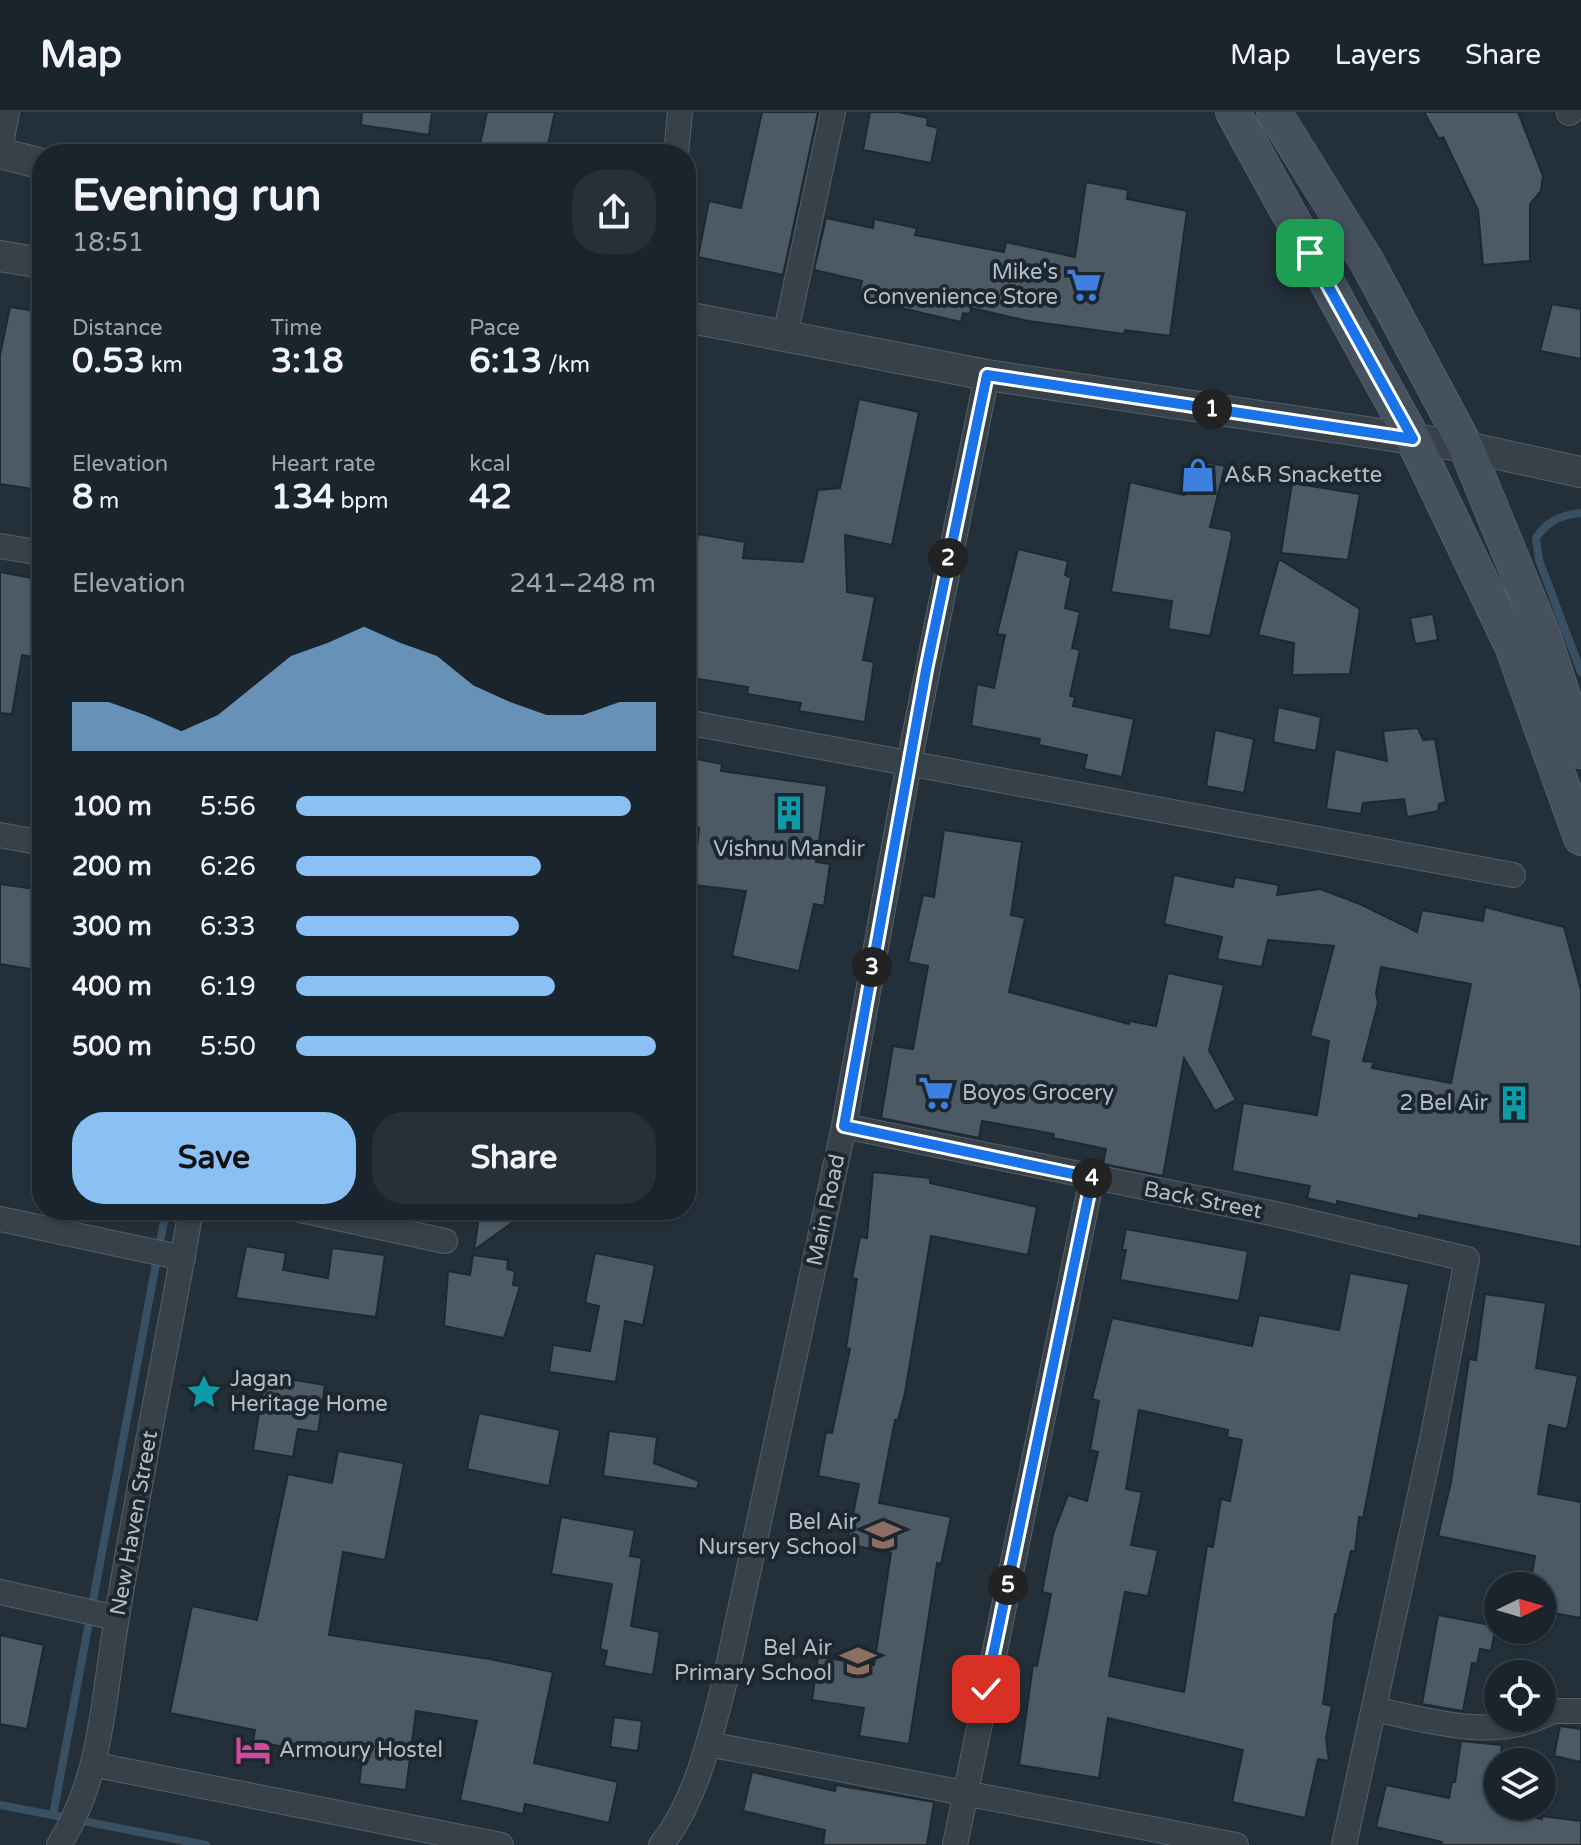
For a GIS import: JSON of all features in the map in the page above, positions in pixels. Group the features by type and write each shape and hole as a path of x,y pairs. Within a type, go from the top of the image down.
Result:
{"main road":[{"path":"1233,112 1413,439 1512,646 1581,838"},
{"path":"1274,112 1367,262 1466,447 1544,637 1581,751"}],"street":[{"path":"7,112 0,151 32,161"},
{"path":"677,144 680,112"},
{"path":"785,336 833,112"},
{"path":"0,256 32,261"},
{"path":"696,319 987,375 1466,447 1581,472"},
{"name":"Main Road","path":"661,1845 687,1797 708,1744 728,1669 844,1126 909,763 987,375"},
{"path":"0,546 32,551"},
{"path":"696,724 1513,875"},
{"path":"0,835 32,841"},
{"name":"Back Street","path":"844,1126 1271,1213 1467,1259 1374,1709"},
{"path":"955,1845 1092,1178"},
{"path":"0,1219 178,1256"},
{"name":"New Haven Street","path":"63,1838 96,1765 108,1616 178,1256 188,1220"},
{"path":"347,1220 445,1241"},
{"path":"0,1592 108,1616"},
{"path":"1344,1845 1374,1709 1484,1728"},
{"path":"1556,1711 1581,1711"},
{"path":"708,1744 1236,1845"},
{"path":"96,1765 501,1845"}],"building":[{"path":"362,112 432,112 429,135 361,125"},
{"path":"487,112 555,112 548,144 480,144"},
{"path":"762,112 818,112 783,275 698,257 709,201 741,208"},
{"path":"870,112 898,112 928,118 927,125 938,128 931,163 863,150"},
{"path":"1424,112 1518,112 1543,176 1541,191 1530,204 1530,261 1483,265 1478,210 1443,137 1439,139"},
{"path":"1086,182 1128,190 1127,199 1187,211 1170,336 1125,330 1124,334 1028,321 971,308 970,314 963,313 961,322 858,298 862,281 814,270 826,218 873,228 874,219 917,228 915,235 1004,252 1006,242 1075,257"},
{"path":"1552,304 1581,309 1581,359 1540,351"},
{"path":"10,307 32,310 32,489 0,484 0,355"},
{"path":"859,399 919,412 892,545 845,535 847,592 875,597 863,660 874,662 865,722 799,711 801,703 747,694 748,687 696,679 698,534 745,542 743,558 803,562 818,490 840,488"},
{"path":"1192,459 1225,466 1210,527 1231,531 1232,537 1210,636 1168,629 1172,601 1111,592 1130,482 1184,495"},
{"path":"1292,483 1360,494 1348,560 1281,553"},
{"path":"1018,549 1068,561 1065,575 1071,578 1065,608 1080,612 1072,648 1080,650 1070,696 1075,697 1073,706 1134,719 1122,777 1084,769 1087,755 1039,745 1040,739 971,726 977,684 994,688 1005,635 997,634"},
{"path":"1279,559 1360,609 1350,674 1292,675 1294,643 1258,635"},
{"path":"0,572 32,578 32,657 22,655 12,714 0,713"},
{"path":"1433,614 1438,640 1415,644 1410,618"},
{"path":"1278,707 1321,717 1316,751 1273,742"},
{"path":"1418,728 1423,740 1435,739 1446,802 1439,804 1438,811 1407,817 1404,799 1363,803 1361,814 1326,809 1335,749 1387,761 1383,731"},
{"path":"1215,730 1254,739 1244,793 1206,786"},
{"path":"696,759 722,764 721,771 827,786 816,862 830,864 824,906 814,904 799,971 732,956 746,891 696,885 699,828 696,828"},
{"path":"944,830 1022,842 1011,915 1025,918 1009,992 1129,1024 1130,1021 1156,1026 1168,973 1224,985 1209,1050 1236,1100 1215,1111 1184,1058 1163,1176 1103,1164 1106,1149 1053,1138 1054,1134 982,1121 979,1138 881,1118 893,1046 913,1049 928,966 908,962 923,895 934,897"},
{"path":"1174,875 1233,887 1235,877 1279,885 1277,895 1320,889 1360,904 1417,932 1422,910 1483,921 1485,907 1564,927 1581,990 1581,1247 1419,1215 1418,1219 1337,1201 1337,1205 1307,1198 1310,1186 1232,1171 1243,1103 1317,1115 1329,1041 1310,1036 1334,946 1268,940 1262,967 1217,959 1222,937 1164,924","holes":["1381,967 1471,984 1451,1083 1372,1068 1374,1062 1363,1061 1378,1003 1376,993"]},
{"path":"0,884 32,889 32,969 0,964"},
{"path":"873,1172 930,1178 930,1183 1037,1207 1028,1255 931,1236 905,1393 898,1420 895,1420 879,1503 951,1517 941,1564 937,1563 909,1744 859,1736 864,1708 812,1700 818,1657 874,1665 891,1553 847,1544 859,1484 818,1476 826,1432 832,1433 850,1349 846,1348 857,1279 852,1278 860,1237 867,1238"},
{"path":"478,1220 516,1220 474,1250"},
{"path":"1126,1229 1248,1251 1239,1301 1120,1280 1126,1250 1122,1250"},
{"path":"246,1246 286,1253 283,1270 328,1278 332,1248 385,1255 376,1317 236,1298"},
{"path":"595,1253 655,1265 643,1325 625,1321 616,1382 549,1372 553,1345 590,1351 599,1306 585,1303"},
{"path":"473,1255 508,1260 507,1269 515,1271 513,1285 520,1286 504,1338 444,1326 448,1271 470,1275"},
{"path":"1350,1273 1409,1284 1363,1518 1359,1517 1355,1551 1351,1551 1335,1614 1323,1704 1332,1706 1326,1738 1329,1761 1318,1759 1305,1818 1232,1802 1243,1750 1108,1718 1099,1778 1019,1765 1033,1665 1037,1666 1051,1594 1042,1592 1053,1534 1068,1495 1087,1501 1098,1452 1090,1450 1099,1401 1092,1399 1112,1318 1252,1346 1259,1315 1339,1330","holes":["1139,1410 1228,1430 1227,1437 1242,1440 1230,1501 1221,1499 1213,1547 1207,1546 1184,1692 1109,1676 1125,1592 1148,1596 1158,1550 1131,1545 1142,1492 1126,1489"]},
{"path":"1485,1294 1546,1303 1536,1368 1578,1376 1567,1429 1549,1425 1538,1494 1581,1502 1581,1618 1556,1614 1556,1572 1532,1572 1535,1556 1438,1536 1451,1482 1469,1359 1476,1360"},
{"path":"265,1375 325,1385 318,1432 298,1429 293,1457 253,1450"},
{"path":"479,1413 560,1430 549,1486 467,1469"},
{"path":"609,1431 657,1437 654,1463 699,1481 697,1489 603,1476"},
{"path":"338,1451 404,1463 385,1560 343,1552 329,1635 490,1659 553,1672 534,1763 618,1782 609,1823 525,1804 523,1814 460,1800 477,1721 416,1711 406,1790 359,1784 362,1761 253,1741 255,1730 170,1713 192,1606 257,1620 288,1474 332,1483"},
{"path":"561,1517 635,1530 630,1556 642,1558 631,1626 660,1632 653,1675 604,1666 607,1651 600,1649 612,1584 551,1574"},
{"path":"1438,1615 1484,1624 1484,1644 1492,1644 1491,1651 1480,1649 1477,1664 1472,1663 1463,1711 1422,1704"},
{"path":"0,1635 44,1645 27,1729 0,1724"},
{"path":"614,1717 642,1721 638,1751 610,1747"},
{"path":"1560,1726 1581,1729 1581,1762 1556,1756"},
{"path":"1461,1741 1502,1745 1502,1748 1484,1748 1484,1820 1556,1818 1581,1821 1581,1845 1441,1845 1442,1842 1376,1827 1386,1785 1449,1798 1452,1782 1455,1782"},
{"path":"752,1772 835,1791 836,1785 934,1802 927,1845 823,1845 825,1830 743,1811"}],"waterway":[{"path":"1581,513 1555,520 1536,538 1539,560 1581,672"},
{"path":"53,1815 164,1220"},
{"path":"0,1805 206,1845"}],"place":[{"name":"Mike's Convenience Store","path":"1084,285"},
{"name":"A&R Snackette","path":"1198,475"},
{"name":"Vishnu Mandir","path":"789,813"},
{"name":"Boyos Grocery","path":"936,1093"},
{"name":"2 Bel Air","path":"1514,1103"},
{"name":"Jagan Heritage Home","path":"204,1392"},
{"name":"Bel Air Nursery School","path":"883,1535"},
{"name":"Bel Air Primary School","path":"858,1661"},
{"name":"Armoury Hostel","path":"253,1750"}],"route":[{"path":"986,1689 1092,1178 971,1150 844,1126 926,670 987,375 1413,439 1310,253"}]}
